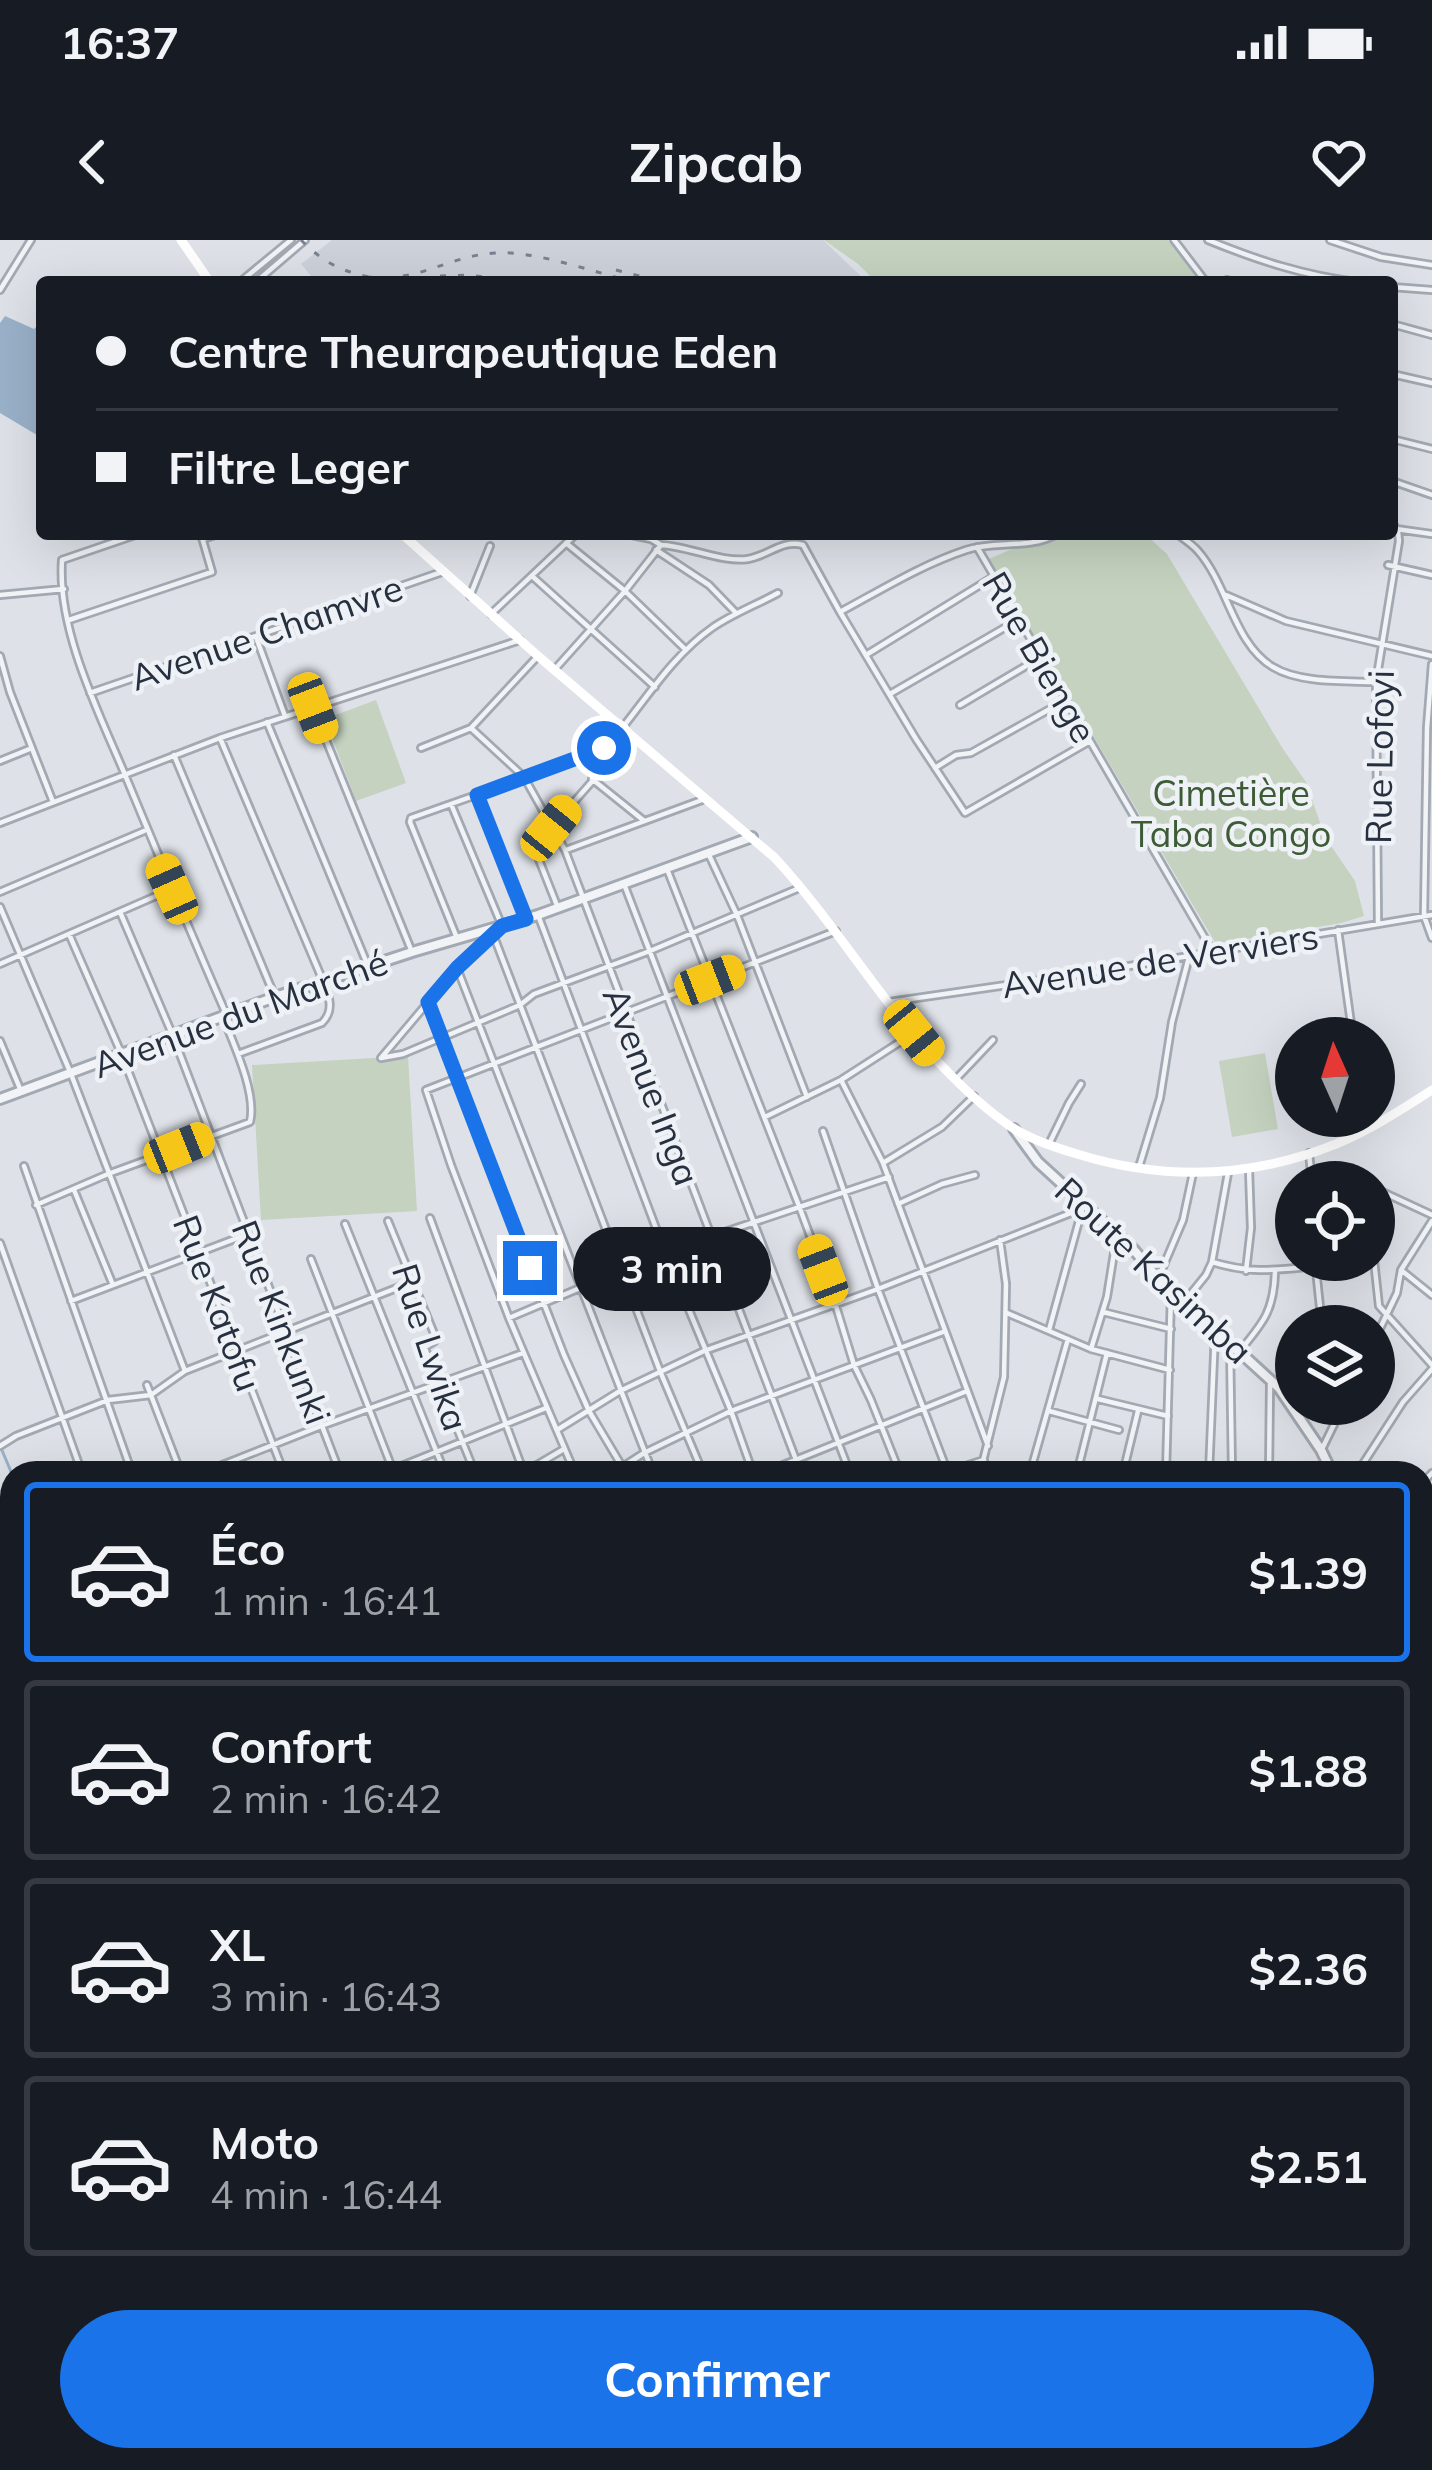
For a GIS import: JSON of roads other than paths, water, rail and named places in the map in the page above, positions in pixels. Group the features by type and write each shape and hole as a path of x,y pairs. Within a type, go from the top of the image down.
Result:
{"main road":[{"path":"181,240 206,276"},
{"path":"409,540 631,739 754,837 802,887 914,1033 955,1079 1013,1128 1049,1145 1139,1169 1193,1173 1249,1169 1309,1154 1348,1137"},
{"path":"1395,1113 1432,1090"}],"street":[{"path":"0,290 32,240"},
{"path":"247,276 291,240"},
{"path":"263,276 305,240"},
{"path":"1174,240 1201,276"},
{"path":"1208,240 1258,260 1322,276"},
{"path":"1330,240 1382,257 1432,265"},
{"path":"1398,287 1432,290"},
{"path":"1398,326 1432,335"},
{"path":"1398,375 1432,382"},
{"path":"1398,441 1432,449"},
{"path":"1398,483 1432,495"},
{"path":"1398,527 1432,534"},
{"name":"Rue Lofoyi","path":"1378,924 1376,682 1398,538"},
{"path":"36,1205 253,1119 225,1016 78,661 61,564 66,558 120,540"},
{"path":"69,620 212,572 203,540"},
{"path":"491,614 569,540"},
{"path":"652,540 709,585 736,614"},
{"path":"840,612 907,575 976,548 1042,540"},
{"path":"1185,540 1198,550 1248,643 1272,667 1318,679 1376,682"},
{"path":"658,547 740,559 794,542 803,545 963,812 1090,741"},
{"path":"566,543 686,650"},
{"path":"470,596 490,546"},
{"path":"554,670 658,547"},
{"name":"Rue Bienge","path":"976,548 1214,953"},
{"path":"1392,565 1432,575"},
{"name":"Avenue Chamvre","path":"90,693 442,572"},
{"path":"532,576 655,687"},
{"path":"866,655 992,577"},
{"path":"0,595 64,589"},
{"path":"623,727 686,650 714,626 778,593"},
{"path":"1225,595 1286,621 1383,643 1432,660 1427,914 1432,938"},
{"path":"890,694 1018,620"},
{"path":"256,636 285,716"},
{"path":"0,824 220,738 520,640"},
{"path":"0,656 53,802"},
{"path":"421,748 471,728 538,656"},
{"path":"960,705 1041,657"},
{"path":"0,696 10,692"},
{"path":"935,768 1066,700"},
{"path":"313,708 412,952"},
{"path":"267,722 368,966"},
{"name":"Avenue Inga","path":"471,728 524,778 565,850 796,1460"},
{"path":"220,738 330,1006 326,1020 238,1054"},
{"path":"457,938 410,820 631,739"},
{"path":"558,908 531,837 551,828 631,739"},
{"path":"0,761 32,748"},
{"path":"174,755 275,998"},
{"path":"592,779 645,821"},
{"path":"477,795 526,919"},
{"path":"565,850 707,798"},
{"path":"451,804 502,926 457,968 381,1058 403,1054 520,1005 534,994 802,887"},
{"path":"0,892 146,831"},
{"name":"Avenue du Marché","path":"0,1099 323,981 583,900 754,837"},
{"path":"709,854 807,1097"},
{"path":"667,869 799,1206 854,1365 895,1461"},
{"path":"624,884 845,1461"},
{"path":"0,964 172,889"},
{"path":"1427,914 1432,902"},
{"path":"0,907 71,1074 185,1371"},
{"name":"Rue Kinkunki","path":"120,912 212,1135 335,1461"},
{"name":"Avenue de Verviers","path":"889,1002 1214,953 1427,914"},
{"path":"538,915 749,1461"},
{"path":"1338,930 1350,1017"},
{"path":"570,1461 509,1318 426,1090 836,931"},
{"name":"Rue Katofu","path":"70,934 122,1055 279,1461"},
{"path":"493,934 698,1461"},
{"path":"1139,1169 1160,1098 1189,957"},
{"path":"457,968 648,1461"},
{"path":"900,1016 906,1000"},
{"path":"428,1002 543,1303 589,1411 620,1461"},
{"path":"764,1117 841,1079 914,1033"},
{"path":"955,1079 993,1040"},
{"path":"0,1041 22,1092"},
{"path":"841,1079 889,1177 988,1446"},
{"path":"1049,1145 1082,1084"},
{"path":"883,1163 942,1127 974,1096"},
{"name":"Route Kasimba","path":"1013,1128 1038,1162 1084,1209 1117,1234 1180,1306 1275,1384"},
{"path":"823,1131 942,1461"},
{"path":"1309,1154 1310,1161"},
{"path":"24,1166 129,1461"},
{"path":"1246,1271 1251,1228 1249,1169"},
{"path":"1158,1279 1183,1220 1193,1173"},
{"path":"1180,1306 1212,1262 1228,1173"},
{"path":"898,1204 975,1175"},
{"path":"509,1318 665,1252 889,1177"},
{"path":"74,1189 112,1285"},
{"path":"1392,1305 1401,1270 1432,1218 1395,1199"},
{"path":"556,1430 620,1391 704,1351 1084,1209"},
{"path":"1049,1330 1084,1209"},
{"path":"430,1218 520,1461"},
{"name":"Rue Lwika","path":"388,1221 435,1336 425,1347 470,1461"},
{"path":"345,1224 440,1461"},
{"path":"70,1301 248,1234"},
{"path":"1091,1349 1117,1234"},
{"path":"981,1461 1004,1377 1006,1284 1000,1240"},
{"path":"0,1243 77,1461"},
{"path":"311,1259 390,1461"},
{"path":"1212,1262 1246,1271 1275,1270 1270,1311 1235,1348 1232,1461"},
{"path":"1401,1270 1432,1295"},
{"path":"0,1446 108,1400 151,1395 185,1371 412,1282"},
{"path":"1166,1461 1171,1294"},
{"path":"1103,1312 1171,1329"},
{"path":"1006,1313 1091,1349 1170,1370"},
{"path":"1365,1461 1402,1402 1432,1367 1395,1322"},
{"path":"629,1461 731,1411 945,1331"},
{"path":"1210,1461 1215,1332"},
{"path":"1033,1461 1068,1339"},
{"path":"231,1461 524,1352"},
{"path":"1080,1461 1107,1353"},
{"path":"1269,1461 1270,1378"},
{"path":"147,1385 177,1461"},
{"path":"796,1460 967,1390"},
{"path":"1095,1399 1168,1416"},
{"path":"416,1461 546,1408"},
{"path":"1047,1411 1119,1430"},
{"path":"1126,1461 1138,1411"},
{"name":"Route Kasimba","path":"1306,1425 1327,1461"},
{"path":"1321,1450 1334,1425"},
{"path":"544,1461 564,1449"}],"water":[{"path":"5,316 36,327 36,434 0,413 0,323"}],"waterway":[{"path":"1,1448 6,1461"}],"railway":[{"path":"301,240 337,267 365,276"},
{"path":"402,276 495,253 545,258 611,276"},
{"path":"616,270 640,276"},
{"path":"440,276 477,276"}],"park label":[{"name":"Cimetière Taba Congo","path":"1231,812"}]}
